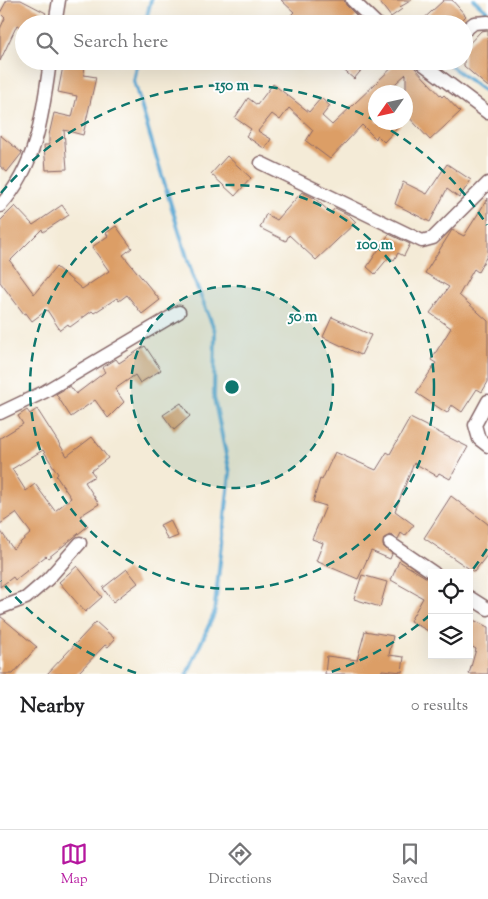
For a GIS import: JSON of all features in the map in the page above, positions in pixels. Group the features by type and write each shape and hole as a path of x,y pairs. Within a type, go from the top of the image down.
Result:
{"street":[{"path":"56,15 59,0"},
{"path":"352,0 367,15"},
{"path":"473,24 488,22"},
{"path":"0,206 11,194 24,172 38,137 49,70"},
{"path":"436,70 488,113"},
{"path":"261,163 422,241 433,238 488,183"},
{"path":"0,413 44,392 179,312"},
{"path":"488,401 475,425 479,439 488,446"},
{"path":"0,608 26,598 48,579 80,544"},
{"path":"390,544 428,569"},
{"path":"473,600 488,610"}],"building":[{"path":"7,0 21,0 46,13 45,15 15,15 15,29 0,61 0,29 5,18 0,13"},
{"path":"281,0 344,0 346,5 356,15 291,15 294,12"},
{"path":"378,0 412,0 400,7 402,9 394,15 389,15"},
{"path":"444,0 452,0 465,15 428,15"},
{"path":"488,30 488,87 469,70 473,70 473,39 481,31"},
{"path":"62,70 84,70 84,75 96,77 83,135 64,130 67,169 46,170 44,145 49,145 49,135 54,113 72,117 77,96 58,92"},
{"path":"344,70 362,70 354,79"},
{"path":"390,70 417,70 442,97 444,95 460,112 430,140 413,122 413,85 406,85 406,74 394,85 374,85"},
{"path":"273,84 309,112 321,98 330,106 322,116 332,125 368,91 368,130 395,130 384,142 377,135 376,139 362,125 330,159 306,141 313,130 289,108 280,120 272,114 258,131 271,139 265,149 246,136 251,129 235,118 248,98 257,105"},
{"path":"0,135 22,153 7,172 0,166"},
{"path":"227,156 251,178 235,196 211,174"},
{"path":"447,164 471,180 459,198 447,189 430,222 395,204 403,182 427,194"},
{"path":"302,192 314,198 331,213 335,208 349,215 356,222 316,260 289,235 286,241 260,228 266,214 277,220"},
{"path":"488,198 488,254 478,272 474,269 459,295 488,321 488,382 482,392 477,389 462,412 452,405 447,413 416,393 436,363 431,360 451,328 430,313 449,287 425,273 452,230 464,236"},
{"path":"62,205 69,215 43,232 42,229 10,261 34,294 56,267 82,289 109,271 92,247 108,236 106,233 116,226 132,248 123,255 160,300 142,314 127,295 119,301 117,298 94,313 92,311 70,327 68,324 60,330 47,310 32,321 26,313 24,314 0,282 0,221 15,206 33,225"},
{"path":"389,234 410,244 404,256 398,253 394,260 389,257 375,274 367,267"},
{"path":"332,317 371,335 361,355 323,337"},
{"path":"145,346 161,370 140,383 135,375 115,389 124,402 108,418 95,400 71,417 56,394 70,386 76,394 105,372 102,368 116,359 119,363"},
{"path":"181,403 190,416 174,430 163,415"},
{"path":"37,409 67,456 92,437 108,458 91,471 95,476 85,482 99,504 80,516 88,526 48,558 46,556 15,580 13,577 0,587 0,530 13,549 31,533 16,513 0,524 0,438 23,424 18,416 27,410 30,414","holes":["43,450 58,474 56,476 71,498 55,511 35,484 26,491 12,469"]},
{"path":"410,418 468,447 450,479 439,473 437,476 414,463 395,511 414,525 405,536 401,533 398,539 390,535 384,538 383,546 392,554 390,559 371,551 358,579 316,561 323,543 312,539 326,506 313,502 320,479 322,480 335,452 376,470 387,452 390,454"},
{"path":"451,496 488,524 488,554 474,572 473,569 470,569 424,538"},
{"path":"170,520 178,536 168,540 160,525"},
{"path":"399,561 428,579 428,631 410,621 423,598 391,580"},
{"path":"77,566 102,597 85,612 59,582"},
{"path":"127,569 138,583 113,602 103,588"},
{"path":"362,575 387,582 380,607 354,599"},
{"path":"0,616 37,647 13,674 0,674"},
{"path":"473,620 488,627 488,674 469,674 476,649 473,647"},
{"path":"96,622 115,639 108,647 105,645 77,674 47,674"},
{"path":"365,631 393,636 389,655 404,657 402,672 382,670 381,674 325,674 327,656 357,660"}],"waterway":[{"path":"147,15 151,0"},
{"path":"474,0 486,10 478,19"},
{"path":"136,70 134,81 153,146 193,277 215,331 214,398 230,473 214,614 187,674"},
{"path":"456,70 488,94"}]}
